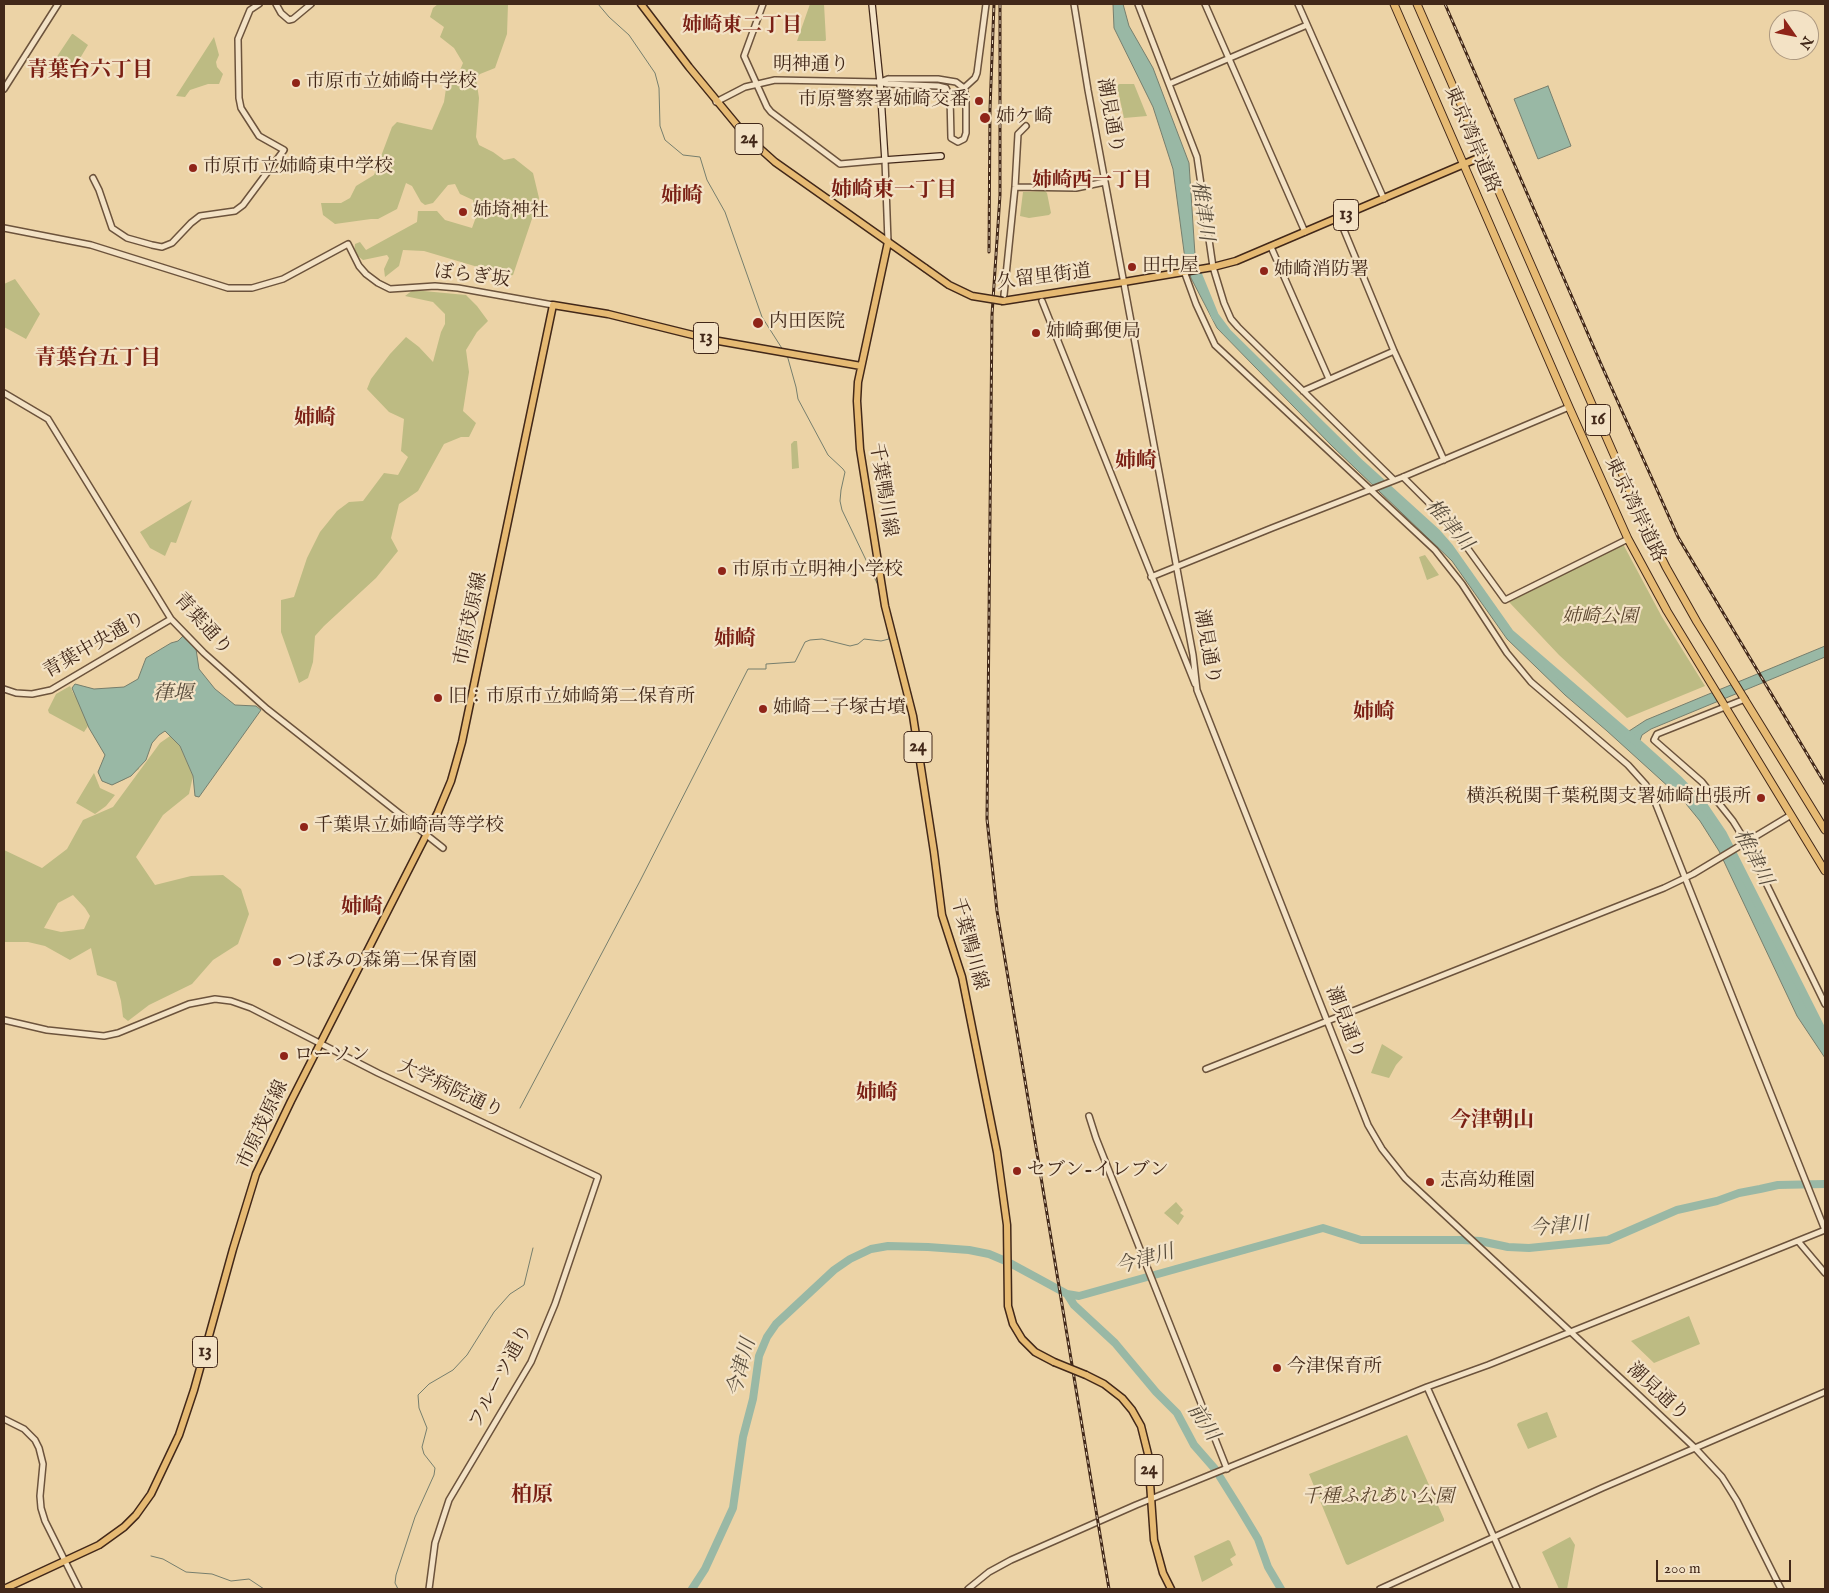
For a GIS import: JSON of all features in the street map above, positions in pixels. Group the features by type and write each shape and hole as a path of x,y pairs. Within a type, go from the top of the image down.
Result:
{"highway":[{"name":"東京湾岸道路","path":"1394,4 1628,539 1667,611 1825,871"},
{"name":"東京湾岸道路","path":"1417,4 1639,512 1666,567 1825,830"}],"main road":[{"name":"久留里街道","path":"641,4 716,102 746,136 775,162 956,289 972,296 990,300 1016,300 1084,289 1210,267 1242,259 1483,156"},
{"path":"872,4 885,160 942,156"},
{"name":"千葉鴨川線","path":"888,242 861,366 857,401 859,438 881,583 913,716 944,927 962,977 991,1118 1006,1210 1008,1306 1017,1332 1028,1346 1044,1358 1086,1375 1116,1392 1138,1418 1146,1442 1154,1540 1163,1573 1171,1589"},
{"name":"13","path":"553,305 608,314 713,340 861,366"},
{"name":"市原茂原線","path":"4,1589 65,1561 117,1533 136,1515 154,1487 179,1435 194,1390 256,1174 445,797 458,758 553,305"}],"street":[{"path":"4,89 58,4"},
{"path":"93,178 112,228 127,238 152,245 162,246 172,243 200,216 234,211 243,205 284,150 259,136 241,108 238,39 250,10 258,4"},
{"path":"276,4 281,14 289,20 294,19 311,4"},
{"path":"763,4 744,53 768,110 840,164 885,160 888,242"},
{"path":"964,88 977,73 986,4"},
{"name":"潮見通り","path":"1074,4 1105,182 1193,655 1197,690 1366,1119 1382,1149 1405,1178 1695,1448 1722,1477 1737,1501 1781,1589"},
{"path":"1138,4 1197,157 1210,267 1231,319 1394,480"},
{"path":"1205,4 1305,232"},
{"path":"1298,4 1384,199"},
{"path":"1169,84 1307,25"},
{"name":"明神通り","path":"716,102 756,83 784,79 938,86 949,91 950,134 958,142 964,140 966,133 966,97 964,88 956,82 949,80 891,79 880,82"},
{"path":"1004,295 1015,187 1018,134 1026,126"},
{"path":"1015,187 1076,188 1105,182"},
{"path":"1339,218 1394,351 1444,460"},
{"name":"ぼらぎ坂","path":"4,228 91,245 228,288 252,288 283,280 348,244 359,266 366,274 390,289 439,286 553,305"},
{"path":"1271,247 1329,379"},
{"path":"968,1589 989,1572 1011,1560 1150,1499 1825,1230 1655,802 1646,785 1628,765 1532,682 1507,653 1462,584 1435,550 1372,489 1215,345 1196,304 1186,271"},
{"path":"1042,301 1197,690"},
{"path":"1303,391 1394,351"},
{"name":"青葉通り","path":"4,393 48,419 171,619 242,689 443,848"},
{"path":"1151,577 1403,477 1569,407"},
{"path":"1403,477 1450,524 1505,600 1628,539"},
{"name":"青葉中央通り","path":"4,689 16,693 32,694 51,690 171,619"},
{"path":"1745,699 1657,734 1654,740 1702,782 1733,821 1746,842 1825,1004"},
{"path":"1206,1068 1685,878 1791,815"},
{"name":"大学病院通り","path":"4,1020 47,1030 104,1036 118,1033 189,1004 214,999 231,1001 251,1008 378,1073 598,1176"},
{"path":"1089,1116 1226,1469"},
{"name":"フルーツ通り","path":"429,1589 435,1543 450,1500 536,1352 555,1304 598,1176"},
{"path":"1798,1241 1825,1273"},
{"path":"1427,1387 1517,1589"},
{"path":"1380,1589 1602,1488 1825,1392"},
{"path":"4,1418 24,1429 35,1440 39,1448 43,1464 40,1496 41,1508 48,1527 78,1589"}],"green space":[{"path":"438,4 508,4 507,34 495,68 480,74 476,78 479,98 476,137 479,145 504,160 514,158 533,173 539,198 513,275 508,276 424,251 403,250 399,266 385,277 384,269 389,258 387,255 363,260 354,253 355,244 360,242 366,250 417,222 418,211 437,211 445,220 472,228 476,217 473,200 460,194 455,184 448,185 433,203 425,205 421,202 412,186 406,183 397,209 378,219 335,224 323,215 321,203 341,203 350,198 356,186 374,175 392,127 397,122 432,130 444,102 448,75 458,75 463,63 454,48 440,37 444,27 430,17 433,8"},
{"path":"810,4 824,4 825,41 797,41"},
{"path":"72,34 88,45 70,75 68,75 52,64"},
{"path":"214,37 219,55 216,62 217,67 223,74 219,84 208,84 190,90 185,97 176,96"},
{"path":"1119,84 1134,84 1147,116 1124,118 1117,86"},
{"path":"1045,191 1051,213 1049,215 1029,218 1020,216 1023,192"},
{"path":"15,279 40,314 26,339 4,327 4,284"},
{"path":"413,290 466,295 488,321 477,332 466,350 469,372 463,411 476,423 469,437 461,437 444,444 418,491 399,504 391,538 398,551 376,578 315,636 313,662 308,678 299,683 281,632 281,600 294,597 307,558 320,532 337,511 349,502 363,501 384,473 398,475 408,457 401,451 404,419 389,412 367,389 371,379 406,337 433,362 445,324 445,314 433,302 405,296"},
{"path":"797,441 799,468 792,469 791,444"},
{"path":"192,500 176,543 171,542 165,556 150,548 140,532"},
{"name":"姉崎公園","path":"1623,544 1662,617 1705,686 1627,718 1559,655 1509,602"},
{"path":"1425,555 1439,575 1427,580 1419,557"},
{"path":"136,680 139,769 124,780 112,785 102,781 98,772 105,755 88,726 84,732 49,713 48,710 56,694 70,686 75,697 72,688 75,684 94,689 124,687"},
{"path":"170,736 180,746 193,776 189,794 163,815 136,857 155,885 191,876 223,875 241,889 249,914 238,944 213,960 192,984 149,1005 128,1021 123,1017 116,982 97,975 91,948 70,960 45,946 28,942 4,942 4,850 42,868 67,849 83,820 113,807 160,743","holes":["73,895 90,916 84,929 61,932 44,928 58,903"]},
{"path":"94,773 100,788 115,795 106,806 95,814 76,803"},
{"path":"1382,1044 1403,1057 1389,1078 1371,1073"},
{"path":"1176,1202 1183,1210 1180,1213 1184,1216 1178,1225 1164,1213"},
{"path":"1689,1316 1700,1344 1654,1363 1631,1341"},
{"path":"1547,1412 1557,1437 1528,1449 1517,1425 1518,1423"},
{"name":"千種ふれあい公園","path":"1407,1435 1444,1521 1348,1565 1309,1474"},
{"path":"1570,1537 1575,1545 1567,1589 1559,1589 1542,1552"},
{"path":"1228,1540 1236,1555 1230,1559 1233,1565 1202,1582 1194,1556"}],"water":[{"path":"1113,4 1123,4 1129,26 1153,68 1189,163 1196,270 1215,316 1227,332 1291,396 1361,464 1436,532 1450,548 1510,633 1626,733 1646,720 1825,646 1825,657 1651,729 1642,735 1639,743 1704,806 1722,834 1809,1006 1825,1033 1825,1058 1797,1016 1719,851 1700,821 1682,799 1565,695 1507,639 1452,561 1332,446 1217,328 1191,278 1185,259 1173,169 1153,107 1114,28"},
{"path":"1548,86 1571,146 1538,159 1514,99"},
{"name":"葎堰","path":"183,636 196,649 199,669 215,689 235,705 256,706 261,710 199,797 195,796 193,776 180,746 165,731 152,743 146,760 131,776 112,785 102,781 98,772 105,755 89,728 72,688 75,684 94,689 124,687 138,679 146,658 171,643 178,641"}],"waterway":[{"path":"598,4 629,35 655,73 659,88 660,126 665,140 683,155 700,157 707,180 725,212 762,317 783,350"},
{"name":"椎津川","path":"1195,267 1215,316 1227,332 1361,464 1436,532 1450,548 1510,633 1639,744 1679,780 1704,806 1723,834 1825,1036"},
{"path":"787,355 798,399 828,455 845,472 840,501 842,510 878,585"},
{"path":"520,1108 640,881 748,669 766,669 766,664 795,662 805,642 810,640 822,639 850,646 858,644 864,639 881,641 889,639 886,621"},
{"name":"今津川","path":"692,1589 705,1569 733,1508 743,1437 753,1399 759,1356 767,1337 776,1324 834,1270 850,1259 871,1249 888,1246 928,1247 969,1250 989,1254 1008,1262 1067,1294 1079,1296 1323,1228 1361,1240 1463,1240 1480,1241 1508,1247 1529,1248 1608,1240 1677,1210 1717,1201 1739,1193 1778,1185 1825,1184"},
{"path":"398,1589 395,1583 396,1575 415,1517 434,1475 435,1468 424,1454 422,1447 427,1428 419,1408 418,1395 429,1384 453,1370 467,1355 494,1312 510,1294 524,1285 533,1248"},
{"name":"前川","path":"1067,1294 1074,1305 1115,1343 1156,1392 1177,1413 1194,1445 1215,1469 1258,1539 1268,1567 1281,1589"},
{"path":"151,1556 163,1559 186,1572 212,1574 231,1581 249,1579 264,1589"}],"railway":[{"path":"989,252 990,109 994,4"},
{"path":"1000,4 1000,195 992,315 987,819 997,911 1109,1589"},
{"path":"1445,4 1678,537 1825,784"}],"place":[{"name":"市原市立姉崎中学校","path":"296,83"},
{"name":"市原警察署姉崎交番","path":"979,101"},
{"name":"姉ケ崎","path":"985,118"},
{"name":"市原市立姉崎東中学校","path":"193,168"},
{"name":"姉埼神社","path":"463,212"},
{"name":"田中屋","path":"1132,267"},
{"name":"姉崎消防署","path":"1264,271"},
{"name":"内田医院","path":"758,323"},
{"name":"姉崎郵便局","path":"1036,333"},
{"name":"市原市立明神小学校","path":"722,571"},
{"name":"旧：市原市立姉崎第二保育所","path":"438,698"},
{"name":"姉崎二子塚古墳","path":"763,709"},
{"name":"横浜税関千葉税関支署姉崎出張所","path":"1761,798"},
{"name":"千葉県立姉崎高等学校","path":"304,827"},
{"name":"つぼみの森第二保育園","path":"277,962"},
{"name":"ローソン","path":"284,1056"},
{"name":"セブン-イレブン","path":"1017,1171"},
{"name":"志高幼稚園","path":"1430,1182"},
{"name":"今津保育所","path":"1277,1368"}],"district":[{"name":"姉崎東二丁目","path":"742,27"},
{"name":"青葉台六丁目","path":"90,72"},
{"name":"姉崎西一丁目","path":"1092,182"},
{"name":"姉崎東一丁目","path":"894,192"},
{"name":"姉崎","path":"682,198"},
{"name":"青葉台五丁目","path":"98,360"},
{"name":"姉崎","path":"315,420"},
{"name":"姉崎","path":"1136,463"},
{"name":"姉崎","path":"735,641"},
{"name":"姉崎","path":"1374,714"},
{"name":"姉崎","path":"362,909"},
{"name":"姉崎","path":"877,1095"},
{"name":"今津朝山","path":"1492,1122"},
{"name":"柏原","path":"532,1497"}]}
